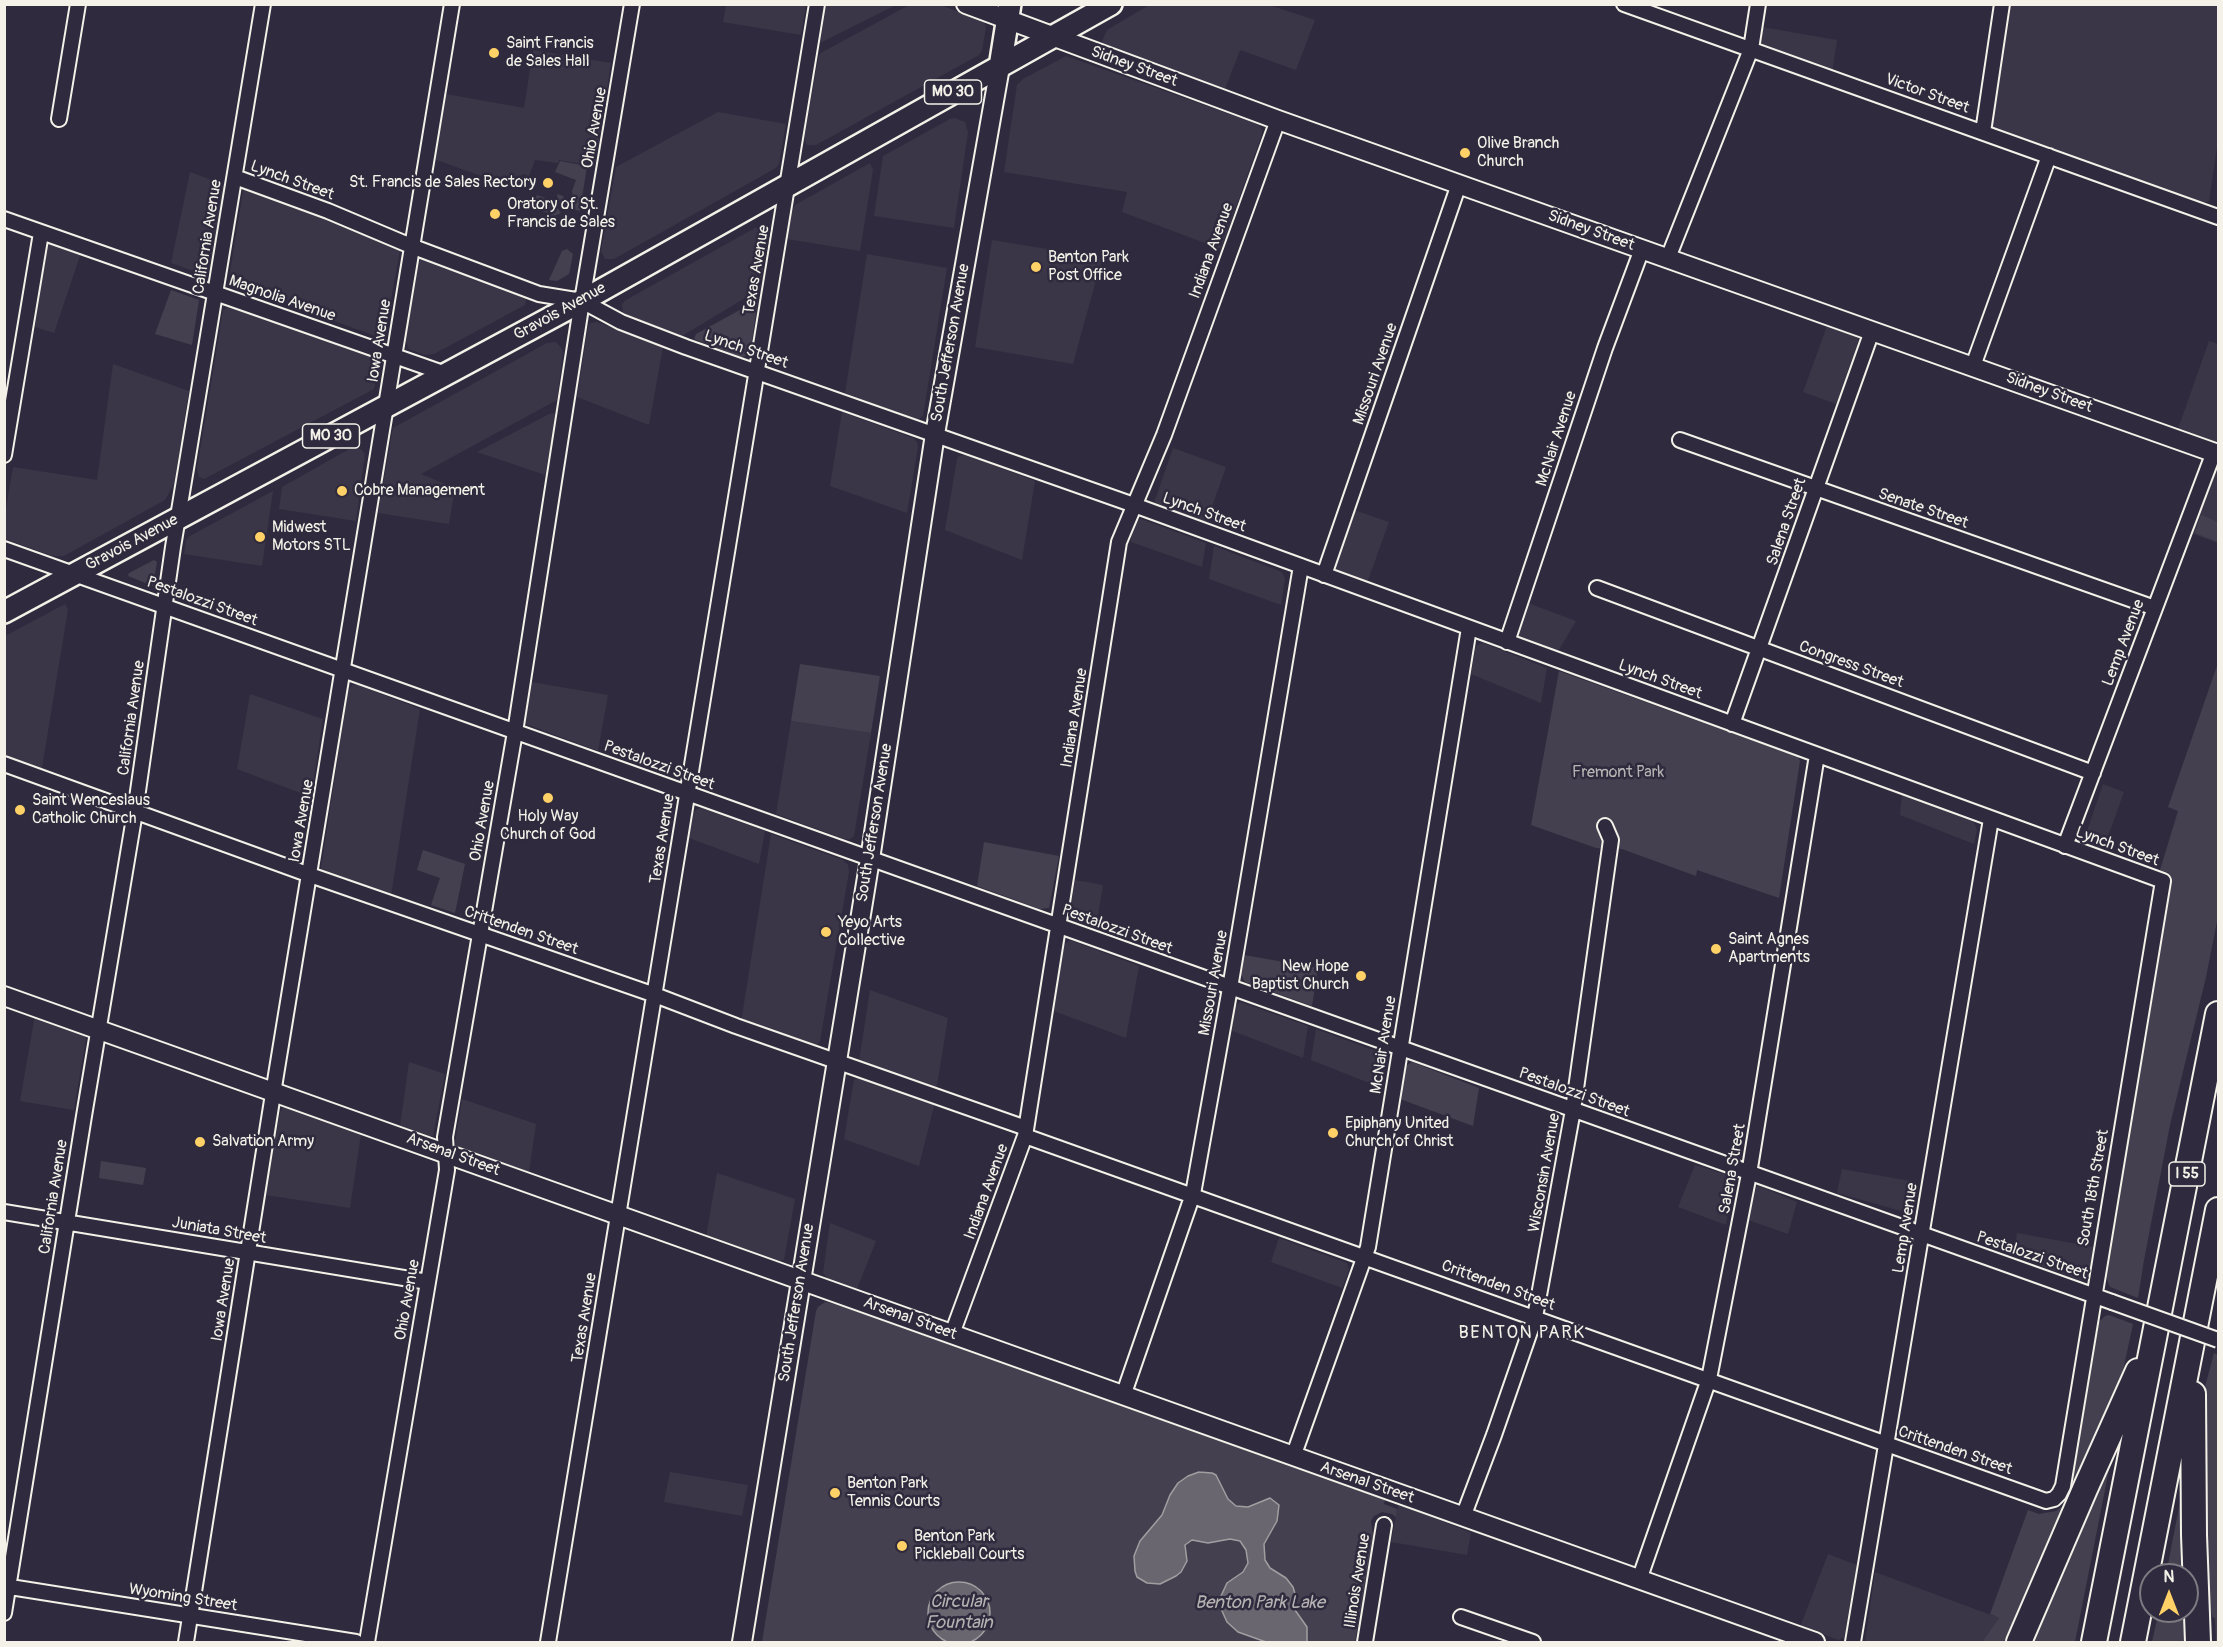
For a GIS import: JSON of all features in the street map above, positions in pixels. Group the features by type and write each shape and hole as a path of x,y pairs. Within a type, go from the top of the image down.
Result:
{"highway":[{"name":"I 55","path":"2094,1642 2218,1014"},
{"path":"2133,1642 2218,1210"},
{"path":"2019,1642 2155,1333"},
{"path":"2191,1350 2198,1642"}],"main road":[{"name":"Sidney Street","path":"966,4 1008,12 1053,38 2216,453"},
{"name":"Gravois Avenue","path":"4,612 582,301 1111,4"},
{"name":"South Jefferson Avenue","path":"742,1642 870,859 935,434 1008,12"},
{"name":"Arsenal Street","path":"4,996 1815,1642"}],"street":[{"path":"59,118 78,4"},
{"name":"California Avenue","path":"4,1613 135,812 164,606 263,4"},
{"name":"Iowa Avenue","path":"186,1642 452,4"},
{"name":"Ohio Avenue","path":"367,1642 447,1170 445,1137 515,732 582,301 632,4"},
{"name":"Texas Avenue","path":"548,1642 817,4"},
{"name":"Victor Street","path":"1624,4 2218,216"},
{"path":"1668,258 1751,49 1758,4"},
{"path":"1983,132 2002,4"},
{"name":"Indiana Avenue","path":"952,1334 1026,1132 1119,542 1164,435 1278,120"},
{"path":"1973,366 2049,156"},
{"name":"Lynch Street","path":"235,177 539,294 582,301 621,322 686,347 1134,504 2163,881"},
{"name":"Missouri Avenue","path":"1324,575 1459,184"},
{"name":"Magnolia Avenue","path":"4,219 446,374"},
{"path":"4,455 41,233"},
{"name":"McNair Avenue","path":"1507,642 1605,348 1642,249"},
{"name":"Salena Street","path":"1732,724 1872,331"},
{"name":"Senate Street","path":"1680,440 2155,608"},
{"name":"Lemp Avenue","path":"2065,846 2216,453"},
{"name":"Pestalozzi Street","path":"4,549 2218,1340"},
{"name":"Missouri Avenue","path":"1123,1396 1193,1194 1301,566"},
{"name":"Congress Street","path":"1597,588 2093,773"},
{"name":"McNair Avenue","path":"1293,1457 1365,1256 1469,628"},
{"name":"Salena Street","path":"1639,1580 1709,1380 1749,1174 1817,755"},
{"name":"Crittenden Street","path":"4,764 310,875 655,995 1193,1194 1887,1444 2046,1501 2054,1499"},
{"name":"Lemp Avenue","path":"1853,1642 1991,819"},
{"name":"Wisconsin Avenue","path":"1463,1517 1535,1317 1573,1110 1611,840 1605,826"},
{"name":"South 18th Street","path":"2054,1499 2060,1494 2062,1485 2163,881"},
{"name":"Juniata Street","path":"4,1212 428,1282"},
{"name":"Illinois Avenue","path":"1365,1642 1384,1525"},
{"name":"Wyoming Street","path":"7,1586 356,1642"},
{"path":"1461,1617 1533,1642"}],"shaded area":[{"path":"826,4 896,5 820,43"},
{"path":"726,5 806,5 801,35 723,22"},
{"path":"909,5 940,5 984,21 986,28 979,55 816,145 807,145 804,138 819,54"},
{"path":"1149,5 1269,5 1315,20 1296,70 1240,50 1224,92 1104,46 1102,41 1107,30"},
{"path":"2009,5 2218,5 2218,141 2209,201 2201,204 1995,131 1990,125"},
{"path":"1762,27 1837,40 1832,73 1762,48 1759,43"},
{"path":"533,50 611,63 595,166 559,160 558,163 535,160 529,176 522,174 517,189 434,159 446,94 524,108"},
{"path":"1066,56 1235,116 1257,120 1262,131 1261,137 1221,249 1122,212 1127,192 1004,172 1017,85 1023,79"},
{"path":"718,112 786,124 779,164 776,168 614,259 605,259 601,251 616,167"},
{"path":"955,118 965,122 968,132 954,228 874,216 883,156"},
{"path":"870,163 873,170 860,251 787,239 795,205"},
{"path":"190,172 225,185 211,269 204,275 171,263"},
{"path":"244,186 401,245 385,333 382,336 378,337 230,283"},
{"path":"755,228 764,229 768,238 760,289 682,336 623,313 622,304 626,300"},
{"path":"992,240 1102,258 1073,364 975,347"},
{"path":"55,244 81,253 54,333 35,327 47,249 49,245"},
{"path":"867,254 947,268 923,416 919,419 914,420 845,393"},
{"path":"420,260 426,260 524,296 525,305 434,354 425,355 409,349 405,339 417,264"},
{"path":"231,306 378,358 380,365 374,389 204,479 199,477 197,469 223,310"},
{"path":"597,322 663,347 649,425 577,397 588,327 590,323"},
{"path":"1827,326 1858,338 1836,404 1803,392"},
{"path":"2209,341 2218,344 2218,443 2178,429"},
{"path":"556,342 563,353 557,400 421,474 455,488 449,524 378,513 393,428 547,343"},
{"path":"113,364 189,391 174,484 165,500 64,556 53,556 5,539 5,514 13,467 97,480"},
{"path":"842,412 913,438 917,442 907,513 830,486"},
{"path":"556,413 545,475 477,452 549,414"},
{"path":"353,447 361,449 365,454 356,521 279,509 282,487"},
{"path":"1173,448 1226,467 1206,524 1157,507 1154,503"},
{"path":"966,455 1035,481 1022,560 945,530 957,459 959,456"},
{"path":"2218,466 2218,543 2191,533 2213,472"},
{"path":"273,491 262,566 184,554 186,540 190,536"},
{"path":"1354,510 1389,522 1367,583 1339,574 1336,570"},
{"path":"1141,519 1206,543 1202,567 1131,542 1133,523"},
{"path":"1214,546 1282,572 1285,579 1281,605 1209,579"},
{"path":"1528,603 1576,621 1557,653 1520,639 1518,634"},
{"path":"65,604 68,609 42,768 39,770 5,758 5,636"},
{"path":"1483,643 1547,668 1541,703 1471,674 1475,649 1477,645"},
{"path":"531,682 608,695 598,751 526,724 524,720"},
{"path":"352,685 358,685 420,709 391,896 324,872 321,868 348,691"},
{"path":"250,694 323,719 311,797 237,769"},
{"path":"791,721 871,733 854,836 850,839 844,839 776,814"},
{"path":"2103,784 2124,792 2103,850 2084,840"},
{"path":"1902,794 1974,822 1977,830 1974,844 1900,815"},
{"path":"702,808 765,831 759,864 689,838 693,814 697,809"},
{"path":"771,834 843,860 848,865 849,872 820,1041 817,1045 812,1046 741,1022"},
{"path":"1075,880 1103,885 1096,928 1075,921 1071,917"},
{"path":"1070,940 1139,966 1126,1038 1054,1011 1064,945"},
{"path":"870,990 948,1018 936,1091 859,1061"},
{"path":"1240,1002 1308,1026 1303,1058 1230,1030 1234,1007"},
{"path":"35,1015 83,1034 86,1038 74,1110 20,1101"},
{"path":"1316,1029 1384,1054 1387,1057 1382,1088 1311,1060"},
{"path":"409,1062 445,1074 433,1136 427,1137 400,1126"},
{"path":"860,1076 935,1102 919,1166 844,1139 854,1080"},
{"path":"462,1099 536,1124 529,1172 457,1147 455,1143"},
{"path":"290,1107 361,1134 350,1208 266,1195 280,1112 283,1108"},
{"path":"1695,1165 1734,1177 1726,1225 1678,1207"},
{"path":"1842,1169 1916,1182 1912,1214 1837,1193"},
{"path":"717,1173 795,1199 784,1260 777,1261 706,1237"},
{"path":"1757,1185 1797,1202 1788,1234 1748,1220"},
{"path":"830,1223 876,1241 857,1289 828,1279 823,1273"},
{"path":"2017,1233 2094,1247 2089,1278 2082,1281 2014,1256"},
{"path":"1279,1238 1347,1263 1349,1270 1342,1288 1271,1262"},
{"path":"670,1472 748,1485 742,1516 664,1502"},
{"path":"1403,1505 1471,1533 1467,1555 1391,1542 1398,1506"},
{"path":"1828,1554 1857,1565 1844,1637 1839,1640 1800,1627"},
{"path":"1875,1572 1999,1618 1982,1642 1865,1642"}],"green space":[{"path":"560,161 587,166 580,211 568,208 558,201 557,194 563,196 565,200 573,198 572,191 576,180 555,172"},
{"path":"537,195 552,200 561,213 552,217 547,215 548,213 512,201 515,196 534,202"},
{"path":"567,249 573,254 569,274 557,281 549,280 562,251"},
{"path":"171,290 199,300 192,345 155,334"},
{"path":"758,300 750,353 747,356 741,357 694,339 696,334"},
{"path":"2201,515 2218,522 2218,542 2195,533"},
{"path":"154,560 157,562 153,586 128,576 129,573"},
{"path":"2218,663 2218,916 2206,977 2170,1125 2138,1298 2110,1287 2106,1277 2168,882 2169,873 2160,870 2178,811 2168,807"},
{"path":"800,664 880,676 871,733 791,721"},
{"name":"Fremont Park","path":"1559,671 1798,757 1800,761 1779,898 1697,870 1696,876 1622,849 1596,848 1531,825"},
{"path":"984,842 1059,856 1049,908 1040,909 977,886"},
{"path":"423,850 465,864 455,913 431,905 440,878 417,870"},
{"path":"1244,955 1318,968 1312,1006 1245,982 1241,975"},
{"path":"1412,1062 1479,1088 1473,1126 1400,1099 1406,1066"},
{"path":"101,1161 146,1168 143,1185 99,1178"},
{"path":"825,1302 1385,1500 1384,1504 1397,1509 1396,1517 1382,1512 1374,1516 1371,1521 1373,1535 1355,1642 762,1642 816,1311"},
{"path":"2109,1315 2133,1324 2121,1380 2008,1642 1982,1642 1999,1618 1990,1614 2028,1510 2039,1514 2056,1511 2063,1506 2068,1497 2099,1322"},
{"path":"2214,1353 2218,1355 2218,1642 2216,1642 2215,1618 2212,1617 2205,1583 2202,1398"},
{"path":"2114,1444 2075,1642 2029,1642"},
{"path":"2188,1460 2191,1563 2168,1563"},
{"path":"2156,1623 2192,1623 2193,1642 2152,1642"}],"water":[{"name":"Benton Park Lake","path":"1199,1472 1216,1475 1228,1499 1236,1506 1248,1507 1270,1498 1279,1505 1277,1521 1264,1544 1265,1560 1270,1568 1286,1578 1293,1587 1296,1597 1295,1610 1307,1627 1307,1642 1266,1642 1238,1632 1227,1622 1222,1611 1221,1596 1227,1583 1243,1572 1248,1563 1246,1550 1240,1541 1230,1539 1208,1543 1192,1540 1185,1545 1187,1561 1176,1576 1160,1584 1147,1583 1137,1577 1134,1556 1140,1541 1162,1515 1178,1483"},
{"name":"Circular Fountain","path":"953,1582 965,1582 981,1591 988,1601 990,1613 988,1625 981,1635 965,1644 953,1644 942,1639 933,1630 928,1619 928,1607 933,1596 942,1587"}],"place":[{"name":"Saint Francis de Sales Hall","path":"494,53"},
{"name":"Olive Branch Church","path":"1465,153"},
{"name":"St. Francis de Sales Rectory","path":"548,183"},
{"name":"Oratory of St. Francis de Sales","path":"495,214"},
{"name":"Benton Park Post Office","path":"1036,267"},
{"name":"Cobre Management","path":"342,491"},
{"name":"Midwest Motors STL","path":"260,537"},
{"name":"Holy Way Church of God","path":"548,798"},
{"name":"Saint Wenceslaus Catholic Church","path":"20,810"},
{"name":"Yeyo Arts Collective","path":"826,932"},
{"name":"Saint Agnes Apartments","path":"1716,949"},
{"name":"New Hope Baptist Church","path":"1361,976"},
{"name":"Epiphany United Church of Christ","path":"1333,1133"},
{"name":"Salvation Army","path":"200,1142"},
{"name":"Benton Park Tennis Courts","path":"835,1493"},
{"name":"Benton Park Pickleball Courts","path":"902,1546"}],"district":[{"name":"BENTON PARK","path":"1522,1333"}]}
